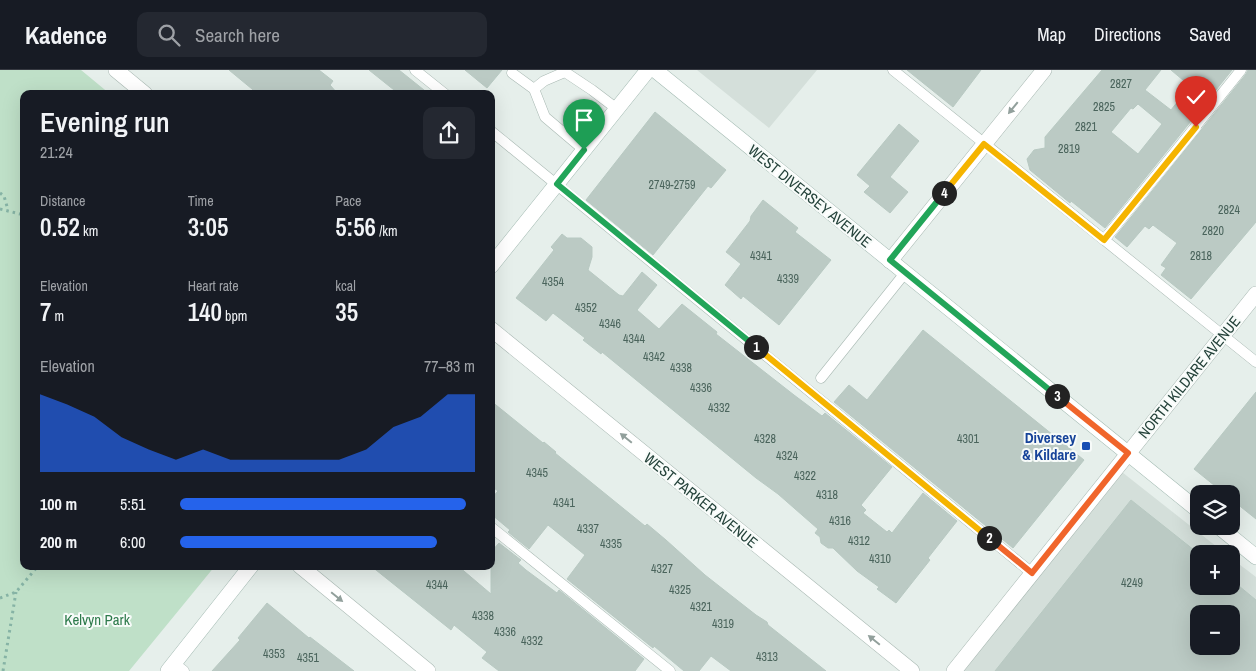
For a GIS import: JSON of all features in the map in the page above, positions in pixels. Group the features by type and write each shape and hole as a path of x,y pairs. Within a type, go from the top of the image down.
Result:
{"street":[{"path":"116,70 140,90"},
{"path":"495,261 648,70"},
{"name":"WEST DIVERSEY AVENUE","path":"654,70 1190,504"},
{"path":"890,260 1044,70"},
{"name":"NORTH KILDARE AVENUE","path":"954,671 1256,294"},
{"name":"WEST PARKER AVENUE","path":"495,332 912,671"},
{"path":"1229,535 1256,557"},
{"path":"175,668 248,570"},
{"path":"305,570 428,671"}],"lane":[{"path":"415,70 440,90"},
{"path":"893,70 1256,362"},
{"path":"1104,240 1241,70"},
{"path":"534,89 565,72 616,109"},
{"path":"512,73 534,89 545,117 584,150"},
{"path":"495,134 1032,573"},
{"path":"821,378 905,273"},
{"path":"495,530 670,671"}],"path":[{"path":"0,193 4,196 8,210"},
{"path":"0,209 20,214"},
{"path":"0,598 16,592 35,570"},
{"path":"3,671 16,592"}],"shaded area":[{"path":"697,70 817,70 769,128"},
{"path":"1113,465 1190,526 1190,535 1202,535 1215,545 1190,545 1190,595 1240,595 1240,565 1256,577 1256,671 947,671"}],"green space":[{"name":"Kelvyn Park","path":"0,70 81,70 105,90 20,90 20,570 212,570 129,671 0,671"}],"building":[{"path":"229,70 319,70 333,81 330,85 334,90 253,90"},
{"path":"369,70 399,70 424,90 394,90"},
{"path":"465,70 502,70 487,88"},
{"path":"907,70 981,70 953,107"},
{"path":"1102,70 1161,70 1145,90 1171,110 1190,86 1171,70 1232,70 1105,228 1071,201 1070,203 1030,170 1027,159 1034,150 1045,148 1045,137","holes":["1138,104 1162,124 1138,154 1111,132 1131,108 1133,109"]},
{"path":"1248,70 1256,70 1256,222 1191,299 1161,275 1166,268 1161,265 1177,243 1153,225 1149,229 1145,226 1127,247 1115,237"},
{"path":"655,112 726,170 711,188 708,186 653,255 586,200"},
{"path":"899,124 919,141 890,177 908,192 890,213 864,192 870,186 857,175"},
{"path":"763,200 798,228 795,232 831,260 779,325 743,296 741,299 725,285 741,264 726,252 750,221 751,216"},
{"path":"562,234 567,238 581,238 592,247 592,257 588,270 619,295 623,296 642,272 657,285 637,310 659,329 682,304 717,332 716,334 794,395 822,416 825,413 892,467 861,505 866,510 863,513 887,532 889,530 892,533 923,493 957,521 928,558 930,560 896,603 877,589 879,587 857,571 833,548 828,548 821,543 820,537 815,533 818,529 778,494 602,352 601,354 583,340 585,338 553,313 546,321 516,298 554,250 551,247"},
{"path":"923,330 1084,460 1013,548 834,402 849,385 867,400"},
{"path":"1256,392 1256,519 1240,506 1240,485 1214,485 1194,469"},
{"path":"495,404 544,442 645,526 647,524 705,575 767,622 768,625 826,671 731,671 711,656 699,671 684,671 567,579 585,555 548,525 529,549 508,532 510,530 495,517 495,494 498,491 495,489"},
{"path":"1131,500 1190,547 1190,595 1240,595 1240,587 1256,600 1256,671 995,671"},
{"path":"499,543 521,560 518,563 526,570 557,593 559,590 644,659 635,671 499,671 482,658 487,652 454,625 451,630 376,570 463,570 491,594 491,570 495,570 495,548"},
{"path":"267,603 309,638 354,671 212,671 240,640 238,638"}],"place":[{"name":"Diversey & Kildare","path":"1086,446"}],"route":[{"path":"584,150 557,184 1032,573 1128,453 890,260 984,144 1104,240 1196,127"}]}
